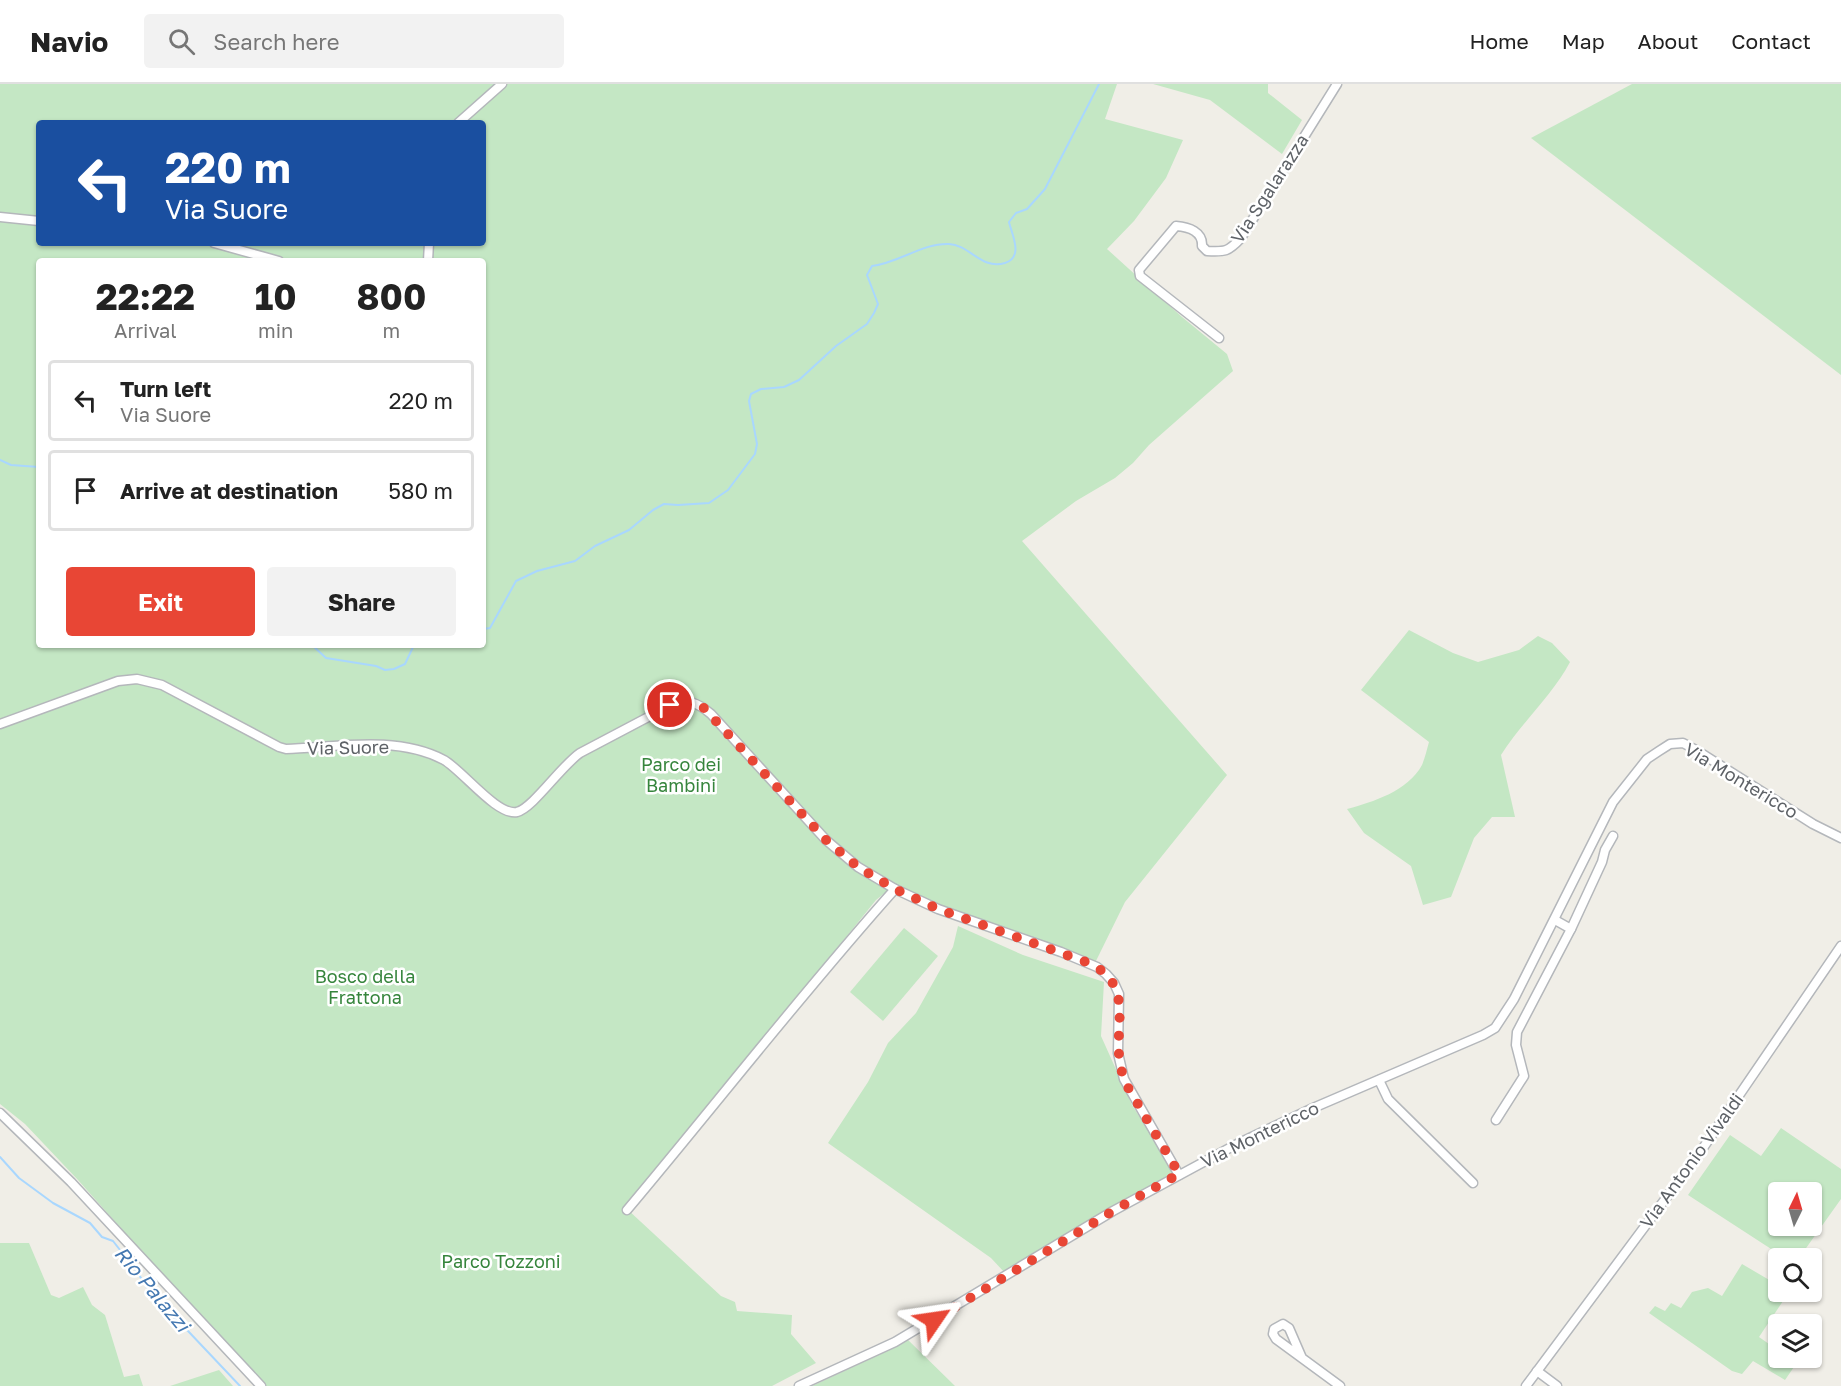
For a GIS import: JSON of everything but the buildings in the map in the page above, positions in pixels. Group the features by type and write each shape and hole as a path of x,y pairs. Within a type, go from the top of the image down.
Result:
{"street":[{"path":"461,120 502,84"},
{"name":"Via Sgalarazza","path":"1219,338 1140,276 1139,270 1176,226 1184,226 1198,233 1203,240 1202,246 1207,251 1230,250 1241,238 1337,84"},
{"path":"0,217 36,220"},
{"path":"225,246 268,258"},
{"name":"Via Suore","path":"0,724 118,681 137,679 151,681 171,688 286,749 378,745 405,748 435,756 450,764 496,805 514,812 527,807 570,760 580,753 670,705 695,702 711,714 840,854 858,867 895,889 965,920 1089,963 1106,974 1114,983 1119,994 1118,1053 1124,1079 1179,1174"},
{"name":"Via Montericco","path":"799,1386 905,1337 1113,1211 1237,1144 1454,1049 1495,1028 1514,999 1613,802 1647,759 1670,744 1683,743 1696,750 1812,824 1841,838"},
{"path":"1496,1120 1524,1076 1516,1045 1517,1032 1571,929 1613,836"},
{"path":"627,1210 756,1051 895,889"},
{"path":"1555,920 1571,929"},
{"name":"Via Antonio Vivaldi","path":"1526,1386 1701,1151 1841,946"},
{"path":"1379,1080 1388,1099 1473,1183"},
{"path":"0,1113 71,1182 261,1386"},
{"path":"1302,1358 1340,1386"},
{"path":"1537,1371 1557,1386"}],"green space":[{"name":"Bosco della Frattona","path":"0,84 1117,84 1105,119 1183,140 1166,178 1134,221 1107,249 1227,354 1233,371 1115,478 1076,501 1022,541 1227,775 1125,902 1094,965 892,887 876,900 627,1209 721,1296 735,1302 737,1311 792,1315 791,1334 816,1363 772,1386 261,1386 78,1180 25,1124 0,1104"},
{"path":"1153,84 1268,84 1268,93 1302,120 1282,154 1210,100"},
{"path":"1632,84 1841,84 1841,375 1531,138"},
{"path":"1409,630 1453,653 1478,662 1519,650 1538,636 1552,643 1570,662 1555,686 1501,755 1515,817 1492,817 1474,838 1451,897 1423,905 1411,866 1364,833 1347,809 1368,803 1399,789 1416,774 1422,765 1429,742 1361,690"},
{"path":"958,926 1023,955 1104,982 1101,1036 1132,1105 1179,1179 1005,1273 991,1258 828,1143 868,1082 888,1043 916,1013 953,947"},
{"path":"904,928 938,956 883,1021 850,992"},
{"path":"1781,1128 1841,1169 1841,1199 1822,1226 1822,1182 1768,1182 1768,1236 1815,1236 1806,1248 1770,1248 1688,1195 1730,1135 1761,1156"},
{"path":"0,1243 29,1243 51,1295 59,1298 83,1287 92,1305 105,1315 124,1377 139,1374 143,1386 0,1386"},
{"path":"1742,1264 1768,1279 1768,1302 1782,1302 1774,1314 1768,1314 1768,1324 1759,1337 1768,1343 1768,1368 1793,1368 1785,1380 1753,1361 1742,1374 1732,1371 1649,1313 1655,1306 1665,1311 1671,1303 1681,1308 1692,1292 1708,1288 1722,1296"},
{"path":"905,1337 955,1386 812,1386 889,1350"},
{"path":"219,1370 233,1386 170,1386"}],"waterway":[{"path":"486,629 490,628 516,581 537,571 575,561 595,546 629,530 664,504 709,503 728,490 755,454 757,444 749,401 751,394 761,389 784,387 799,380 836,346 867,324 878,304 867,275 872,266 929,247 949,244 963,248 989,263 1005,263 1011,260 1014,256 1015,245 1009,222 1016,213 1027,209 1045,189 1099,84"},
{"path":"0,460 11,465 36,467"},
{"path":"315,648 326,658 376,666 385,670 405,664 413,648"},
{"name":"Rio Palazzi","path":"0,1157 19,1178 53,1203 90,1223 102,1237 113,1241 145,1285 240,1386"}],"route":[{"path":"670,705 689,701 702,706 840,854 880,882 965,920 1098,967 1114,983 1119,994 1118,1053 1124,1079 1179,1174 1113,1211 934,1320"}],"park label":[{"name":"Parco dei Bambini","path":"681,775"},
{"name":"Parco Tozzoni","path":"501,1262"}]}
